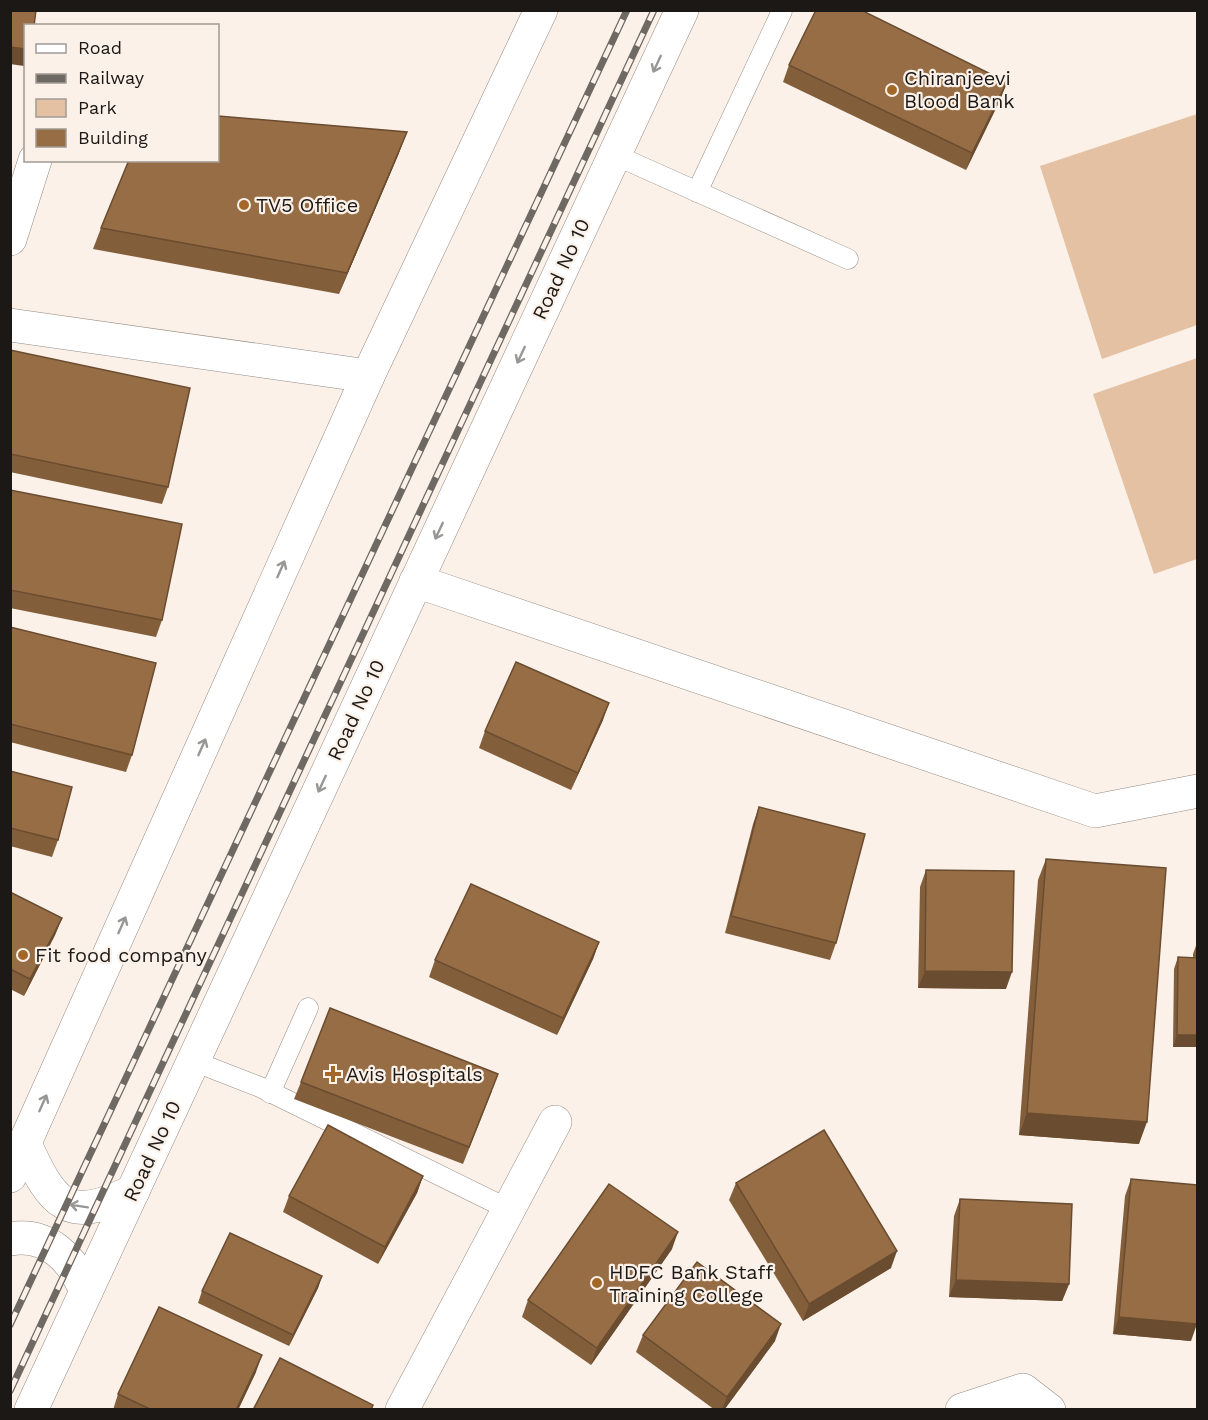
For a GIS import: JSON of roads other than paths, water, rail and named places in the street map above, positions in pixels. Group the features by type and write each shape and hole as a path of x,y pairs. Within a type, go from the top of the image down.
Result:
{"main road":[{"path":"10,1176 368,376 541,10"},
{"name":"Road No 10","path":"32,1410 682,10"},
{"path":"10,239 33,162"},
{"path":"10,325 368,376"},
{"path":"416,581 1095,811 1197,791"},
{"path":"402,1410 555,1122"},
{"path":"25,1144 47,1189 57,1200 75,1207 87,1208 102,1206 133,1191"},
{"path":"10,1239 36,1240 60,1250 78,1271 86,1292"},
{"path":"962,1410 1023,1390 1049,1410"}],"lane":[{"path":"698,192 782,11"},
{"path":"615,155 848,259"},
{"path":"270,1093 308,1008"},
{"path":"193,1061 270,1093 508,1209"}],"railway":[{"path":"10,1325 627,10"},
{"path":"10,1391 654,10"}],"place":[{"name":"Chiranjeevi Blood Bank","path":"892,90"},
{"name":"TV5 Office","path":"244,205"},
{"name":"Fit food company","path":"23,955"},
{"name":"Avis Hospitals","path":"333,1074"},
{"name":"HDFC Bank Staff Training College","path":"597,1283"}]}
